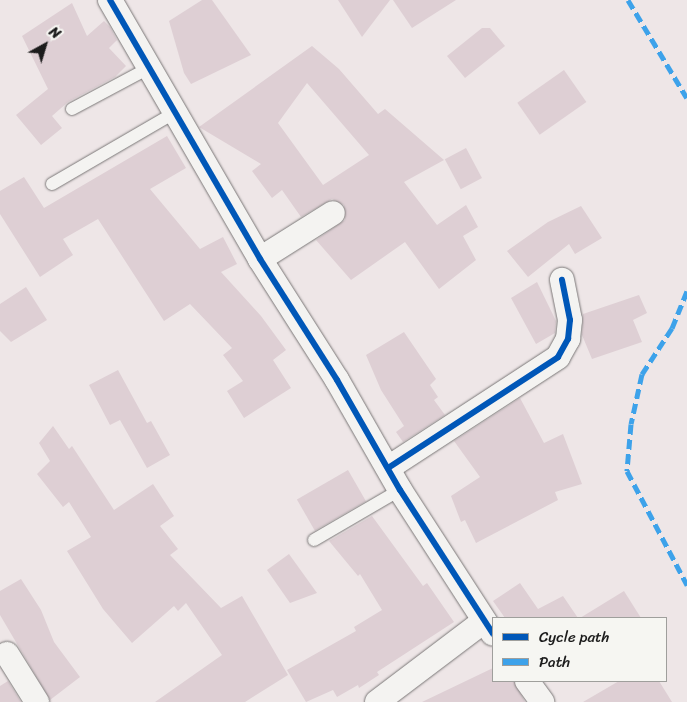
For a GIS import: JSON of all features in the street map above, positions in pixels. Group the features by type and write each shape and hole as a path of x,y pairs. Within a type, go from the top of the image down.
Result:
{"street":[{"path":"110,0 148,69 260,259 400,490 488,627 377,702"},
{"path":"260,259 333,213"},
{"path":"388,468 558,357 568,339 570,320 562,280"},
{"path":"7,654 37,702"},
{"path":"527,682 542,702"}],"lane":[{"path":"72,109 148,69"},
{"path":"52,184 174,113"},
{"path":"314,540 400,490"}],"building":[{"path":"202,0 212,0 251,55 191,84 184,73 169,21"},
{"path":"338,0 390,0 362,37"},
{"path":"393,0 456,0 412,28"},
{"path":"72,3 87,36 104,21 110,27 117,40 109,48 126,66 115,77 68,102 52,116 62,128 41,145 16,115 48,89 22,36"},
{"path":"482,28 490,28 505,46 465,78 447,56"},
{"path":"312,46 339,69 378,114 385,109 444,160 404,182 437,225 466,205 478,227 463,236 476,260 439,289 405,242 351,280 316,240 345,220 344,205 332,199 301,217 282,190 272,198 252,171 261,164 199,127","holes":["307,83 369,155 323,185 278,123"]},
{"path":"564,70 586,102 540,135 517,103"},
{"path":"167,136 186,168 150,189 200,249 223,237 237,264 221,272 261,316 286,350 273,360 291,388 244,418 227,391 243,381 223,355 232,348 190,304 164,321 98,219 63,239 73,255 40,277 0,214 0,191 24,177 44,208"},
{"path":"466,148 482,178 461,189 445,159"},
{"path":"581,206 602,238 575,254 569,244 528,277 507,251 548,222"},
{"path":"537,282 556,321 555,333 536,344 511,298"},
{"path":"26,287 47,320 11,342 0,331 0,304"},
{"path":"639,295 647,313 633,320 642,342 592,359 582,335 583,314"},
{"path":"404,332 436,379 430,385 438,397 434,400 445,415 403,442 396,432 404,426 381,390 366,355"},
{"path":"118,370 147,423 151,421 170,455 147,468 120,420 110,425 89,385"},
{"path":"520,398 544,443 563,434 582,484 555,492 558,500 476,543 465,520 461,522 451,496 480,477 454,441"},
{"path":"53,426 69,449 72,446 114,510 153,484 174,516 160,526 178,549 170,555 221,608 242,596 288,675 245,702 155,702 222,655 186,603 178,611 174,606 132,643 103,609 67,551 91,537 69,502 63,507 37,474 50,461 39,443"},
{"path":"348,470 366,501 315,531 297,499"},
{"path":"372,516 423,586 427,583 454,622 377,672 379,675 359,688 358,685 337,697 333,690 306,702 287,670 356,631 354,627 382,610 360,574 358,576 329,541"},
{"path":"289,554 317,593 290,603 267,570"},
{"path":"21,579 41,610 54,642 80,677 50,700 0,615 0,591"},
{"path":"520,583 538,609 563,596 577,617 504,617 493,601"},
{"path":"624,591 640,617 582,617"},
{"path":"492,668 492,682 515,682 525,702 422,702"},
{"path":"8,681 21,702 0,702 0,686"},
{"path":"617,682 660,682 672,702 583,702"}],"marked path":[{"path":"628,0 687,98"},
{"path":"687,291 672,328 642,374 631,424 627,471 687,585"}],"cycle path":[{"path":"110,0 260,259 337,380 400,490 492,632"},
{"path":"388,468 558,357 568,339 570,320 562,280"}]}
